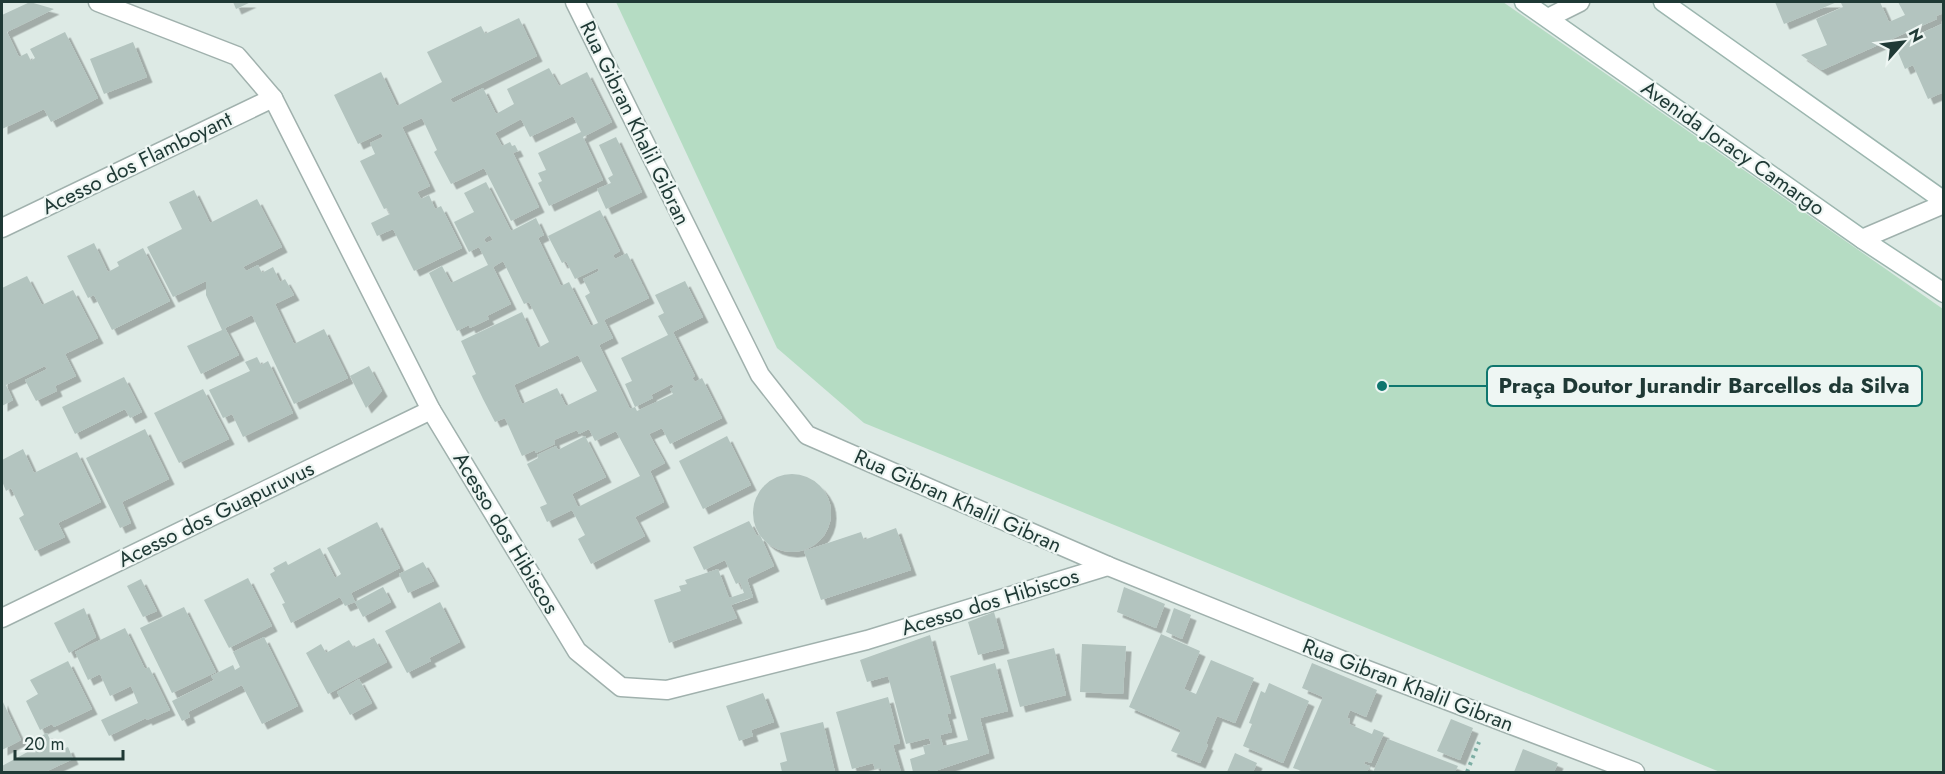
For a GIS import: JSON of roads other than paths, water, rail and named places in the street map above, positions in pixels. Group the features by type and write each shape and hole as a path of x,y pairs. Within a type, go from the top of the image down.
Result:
{"street":[{"name":"Acesso dos Hibiscos","path":"98,2 237,56 273,98 431,410 577,651 621,687 667,690 867,640 1108,566"},
{"name":"Rua Gibran Khalil Gibran","path":"575,2 760,375 807,435 1108,566 1349,663 1635,772"},
{"name":"Avenida Joracy Camargo","path":"1524,2 1862,239 1944,293"},
{"path":"1548,18 1580,2"},
{"path":"1663,2 1944,202"},
{"name":"Acesso dos Flamboyant","path":"2,228 273,98"},
{"path":"1862,239 1944,202"},
{"name":"Acesso dos Guapuruvus","path":"2,618 431,410"}],"place":[{"name":"Praça Doutor Jurandir Barcellos da Silva","path":"1382,386"}]}
